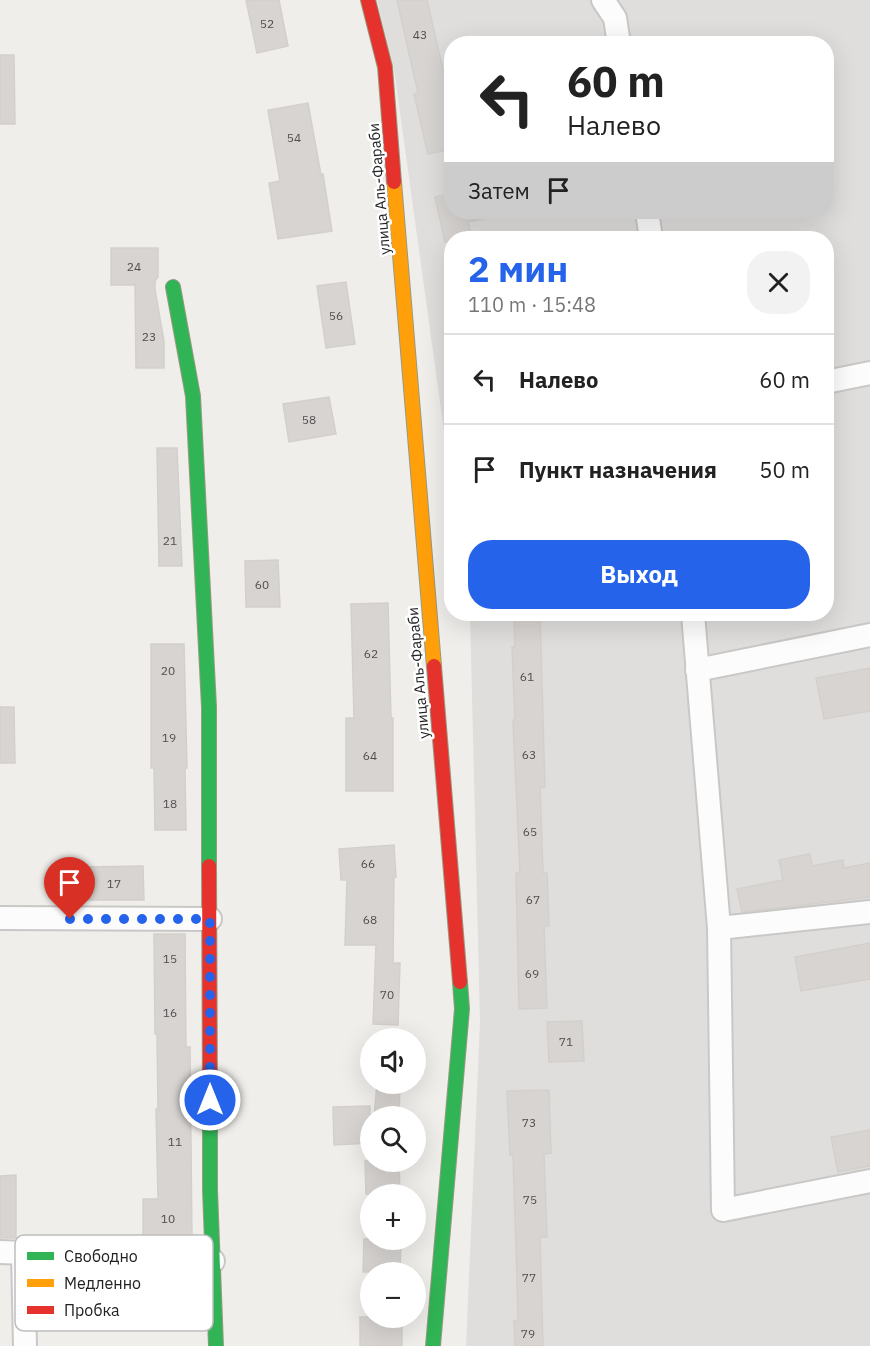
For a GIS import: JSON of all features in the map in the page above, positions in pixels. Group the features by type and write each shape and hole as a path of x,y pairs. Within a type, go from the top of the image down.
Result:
{"main road":[{"name":"улица Аль-Фараби","path":"368,0 385,67 462,1009 433,1346"},
{"path":"173,287 193,396 209,706 212,1235"},
{"path":"213,1261 216,1346"}],"street":[{"path":"603,0 615,18 618,36"},
{"path":"834,380 870,373"},
{"path":"694,621 719,928 723,1210 870,1181"},
{"path":"697,670 870,635"},
{"path":"719,928 870,912"},
{"path":"0,918 210,919"},
{"path":"0,1252 15,1253"},
{"path":"25,1331 25,1346"}],"shaded area":[{"path":"377,0 870,0 870,1346 466,1346 480,1021 470,621 834,621 834,231 444,231 444,431 394,69"}],"building":[{"path":"246,0 279,0 288,46 257,53"},
{"path":"397,0 427,0 444,74 444,151 428,154 414,94 418,93"},
{"path":"0,55 14,55 15,124 0,124"},
{"path":"308,103 332,231 278,239 269,183 280,181 268,110"},
{"path":"444,195 444,219 482,219 468,222 470,231 444,231 444,238 435,197"},
{"path":"111,248 158,248 158,277 155,281 155,290 164,341 164,368 136,368 135,285 111,285"},
{"path":"346,282 355,344 326,348 317,286"},
{"path":"329,397 336,434 289,442 283,404"},
{"path":"157,448 177,448 182,566 159,566"},
{"path":"278,560 280,607 246,607 245,561"},
{"path":"388,603 391,718 393,718 393,791 346,791 346,718 354,718 351,604"},
{"path":"514,621 540,621 545,787 540,788 543,873 547,873 549,926 544,926 547,1008 519,1009 516,873 520,873 512,647 515,647"},
{"path":"151,644 184,644 186,830 155,830 154,768 151,768"},
{"path":"870,668 870,711 824,719 816,678"},
{"path":"0,707 14,707 15,763 0,763"},
{"path":"394,845 396,877 394,877 393,963 400,963 398,1025 373,1024 376,945 345,945 347,880 341,880 339,849"},
{"path":"810,854 812,866 843,860 844,868 870,863 870,897 742,912 737,889 783,880 779,860"},
{"path":"143,866 144,900 84,900 84,867"},
{"path":"154,934 185,934 186,1047 190,1047 192,1235 143,1235 143,1199 158,1199 157,1034 155,1034"},
{"path":"870,943 870,979 801,991 795,957"},
{"path":"582,1021 584,1061 549,1062 547,1022"},
{"path":"549,1090 551,1153 544,1154 547,1237 540,1237 543,1346 515,1346 514,1321 518,1320 516,1246 513,1155 510,1155 507,1091"},
{"path":"376,1094 400,1094 399,1106 375,1106"},
{"path":"360,1106 360,1144 334,1145 333,1107"},
{"path":"870,1130 870,1166 838,1172 831,1137"},
{"path":"365,1172 399,1172 400,1184 366,1184"},
{"path":"16,1175 15,1238 0,1238 0,1176"},
{"path":"364,1250 401,1250 400,1262 363,1262"},
{"path":"360,1328 402,1328 402,1346 360,1346"}],"traffic: fast":[{"path":"173,287 193,396 209,707 209,866"},
{"path":"433,1346 462,1009 460,982"},
{"path":"210,1093 212,1235"},
{"path":"213,1268 216,1346"}],"traffic: slow":[{"path":"394,182 434,666"}],"traffic: jam":[{"path":"368,0 385,67 394,182"},
{"path":"434,666 460,982"},
{"path":"209,866 210,1093"}],"route":[{"path":"70,919 210,919 210,1100"}]}
